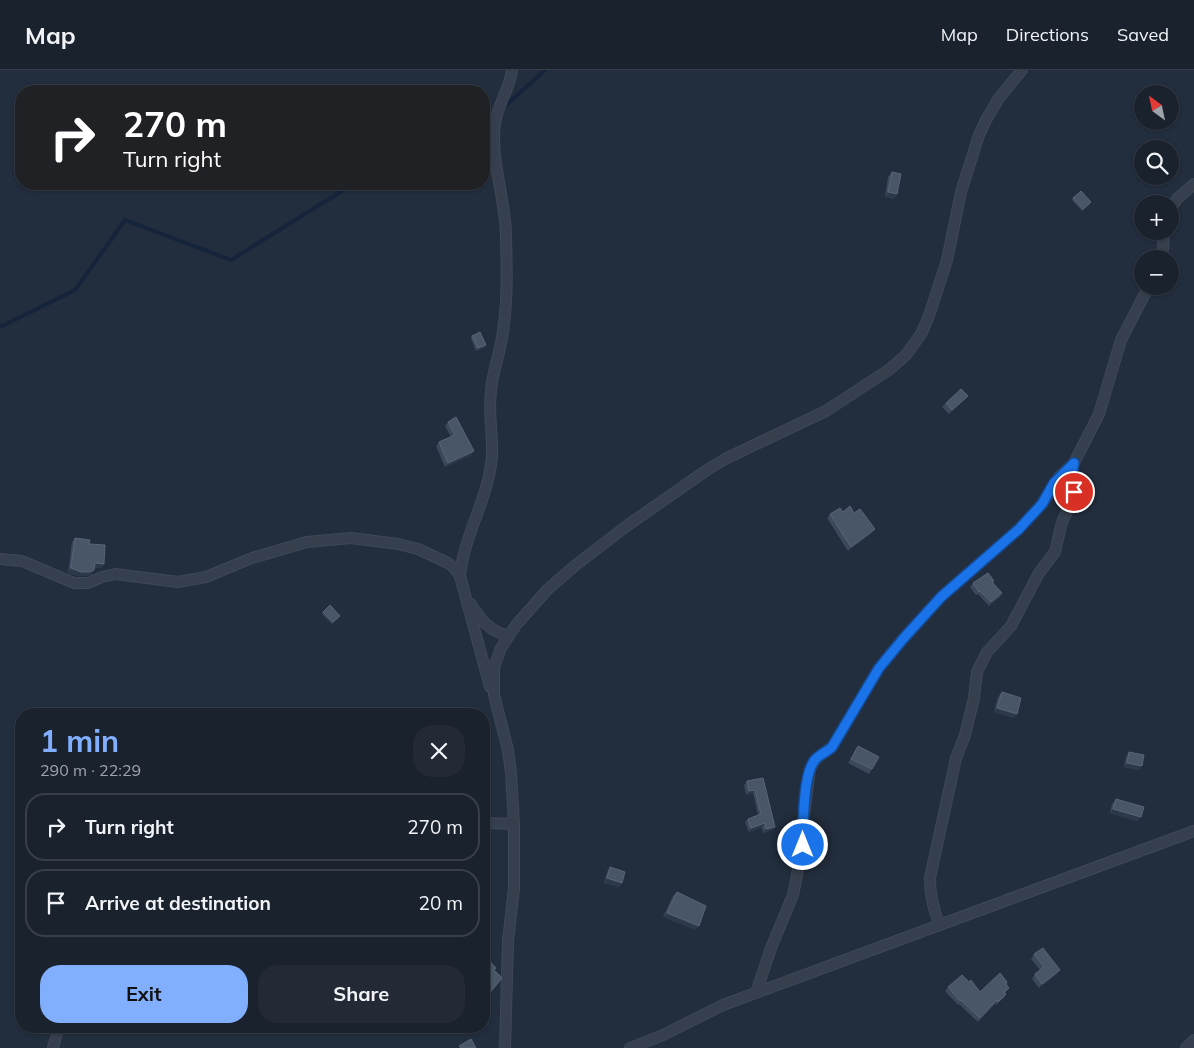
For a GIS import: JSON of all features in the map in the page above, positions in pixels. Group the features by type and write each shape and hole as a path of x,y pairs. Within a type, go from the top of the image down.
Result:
{"street":[{"path":"460,576 462,559 485,490 492,457 491,390 501,343 507,285 506,221 494,132 497,113 511,83 512,70"},
{"path":"494,695 494,667 497,655 508,636 548,589 577,564 628,525 725,459 826,411 890,369 906,355 921,334 930,316 947,260 961,192 979,135 996,102 1022,70"},
{"path":"1179,197 1194,184"},
{"path":"940,924 933,909 930,894 930,878 956,758 972,706 976,672 987,652 1011,626 1039,573 1055,552 1062,522 1072,499 1074,463 1099,414 1102,398 1121,340 1144,295"},
{"path":"756,993 771,948 793,896 803,845 803,823 810,769 813,762 818,756 824,754 832,747 879,668 903,639 941,597 1019,529 1042,504 1054,483 1074,463"},
{"path":"0,559 22,561 74,583 88,583 115,574 178,582 206,577 261,555 306,542 351,538 398,544 428,552 454,568 460,576 467,598 488,680 494,695 508,750 511,773 514,824 514,888 508,941 505,1048"},
{"path":"467,598 486,625 495,632 508,636"},
{"path":"490,823 514,824"},
{"path":"630,1048 663,1035 723,1005 1194,831"},
{"path":"53,1048 57,1033"},
{"path":"1186,1048 1194,1040"}],"building":[{"path":"892,172 901,174 897,194 888,192"},
{"path":"1081,191 1091,202 1083,209 1073,198"},
{"path":"480,332 486,345 478,348 472,336"},
{"path":"961,389 968,396 952,410 946,403"},
{"path":"456,417 474,451 448,463 439,442 455,435 448,422"},
{"path":"850,506 854,513 860,509 875,529 851,547 830,514 840,508 843,512"},
{"path":"75,538 90,540 89,544 105,545 104,564 95,563 94,570 90,572 81,572 71,568"},
{"path":"988,573 994,581 992,582 1002,593 991,602 979,592 973,583"},
{"path":"330,605 340,616 333,622 323,612"},
{"path":"1002,692 1021,698 1017,714 997,708"},
{"path":"858,746 879,757 872,769 851,759"},
{"path":"1129,752 1144,755 1142,766 1127,763"},
{"path":"763,778 775,827 766,829 765,823 751,828 748,819 761,814 755,790 749,791 747,781"},
{"path":"1116,799 1144,807 1141,817 1113,809"},
{"path":"610,867 625,872 622,883 607,878"},
{"path":"677,892 706,906 699,926 667,913"},
{"path":"1043,948 1060,970 1042,984 1035,974 1044,967 1034,954"},
{"path":"490,961 496,968 494,970 502,978 490,993"},
{"path":"1000,973 1009,988 1004,992 1006,994 998,1002 997,1000 980,1018 960,1001 948,987 962,975 969,982 971,980 980,992"},
{"path":"471,1039 476,1048 461,1048 459,1046"}],"waterway":[{"path":"502,109 545,70"},
{"path":"490,117 495,114"},
{"path":"0,327 75,290 125,220 231,260 343,190"}],"route":[{"path":"803,845 806,797 810,769 813,762 818,756 824,754 832,747 879,668 941,597 1019,529 1042,504 1054,483 1074,463 1072,467 1074,492"}]}
